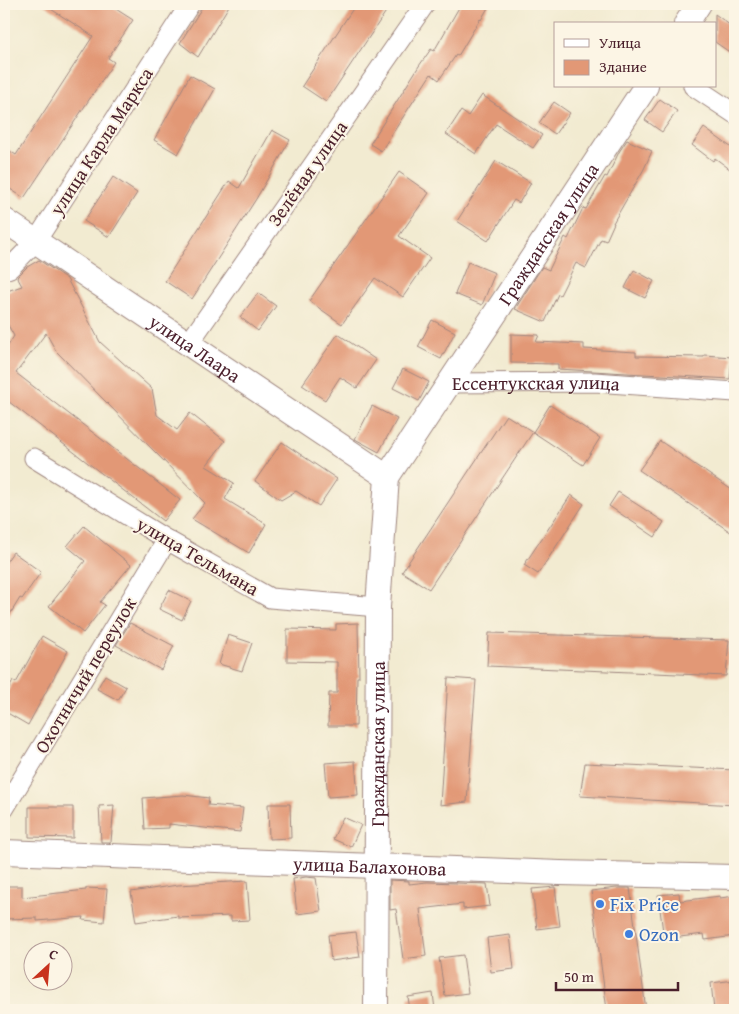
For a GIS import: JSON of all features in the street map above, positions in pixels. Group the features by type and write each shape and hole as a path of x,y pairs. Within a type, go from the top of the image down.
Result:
{"street":[{"name":"улица Карла Маркса","path":"4,270 10,268 36,241 190,4"},
{"name":"Зелёная улица","path":"189,343 425,4"},
{"path":"687,22 699,4"},
{"name":"Гражданская улица","path":"450,383 645,88"},
{"path":"696,88 735,114"},
{"name":"улица Лаара","path":"4,220 387,477"},
{"name":"Ессентукская улица","path":"387,477 450,383 595,382 735,392"},
{"name":"улица Тельмана","path":"34,458 167,540 270,598 378,607"},
{"name":"Гражданская улица","path":"376,1010 378,607 387,477"},
{"name":"Охотничий переулок","path":"4,810 167,540"},
{"name":"улица Балахонова","path":"4,852 560,874 735,877"}],"building":[{"path":"43,4 108,4 133,20 108,58 114,62 24,198 4,185 4,147 16,155 93,36"},
{"path":"204,4 230,4 198,57 180,43"},
{"path":"356,4 391,4 326,102 302,86"},
{"path":"461,4 490,4 458,56 456,55 439,80 431,74 381,151 370,144 419,66 431,49 434,51"},
{"path":"715,14 735,29 735,56 716,43"},
{"path":"190,75 215,89 178,154 154,140"},
{"path":"482,95 542,135 533,148 496,124 476,154 446,134 461,111 468,116"},
{"path":"660,99 677,111 662,132 645,120"},
{"path":"554,102 570,113 555,134 539,123"},
{"path":"704,128 735,150 735,173 715,158 713,161 692,145"},
{"path":"272,130 290,140 256,199 192,299 165,281 229,181 239,188"},
{"path":"627,140 652,151 644,169 613,223 606,241 601,239 586,268 576,263 560,295 558,294 545,322 515,309 542,267 549,270 565,237 568,239 583,208 586,209 605,176 607,177"},
{"path":"496,161 531,183 519,203 514,200 488,241 457,221"},
{"path":"399,172 429,193 399,236 430,258 403,297 375,278 342,324 309,301"},
{"path":"113,177 137,193 109,237 84,221"},
{"path":"39,260 67,279 100,342 152,389 157,415 177,430 190,413 225,441 206,466 234,483 225,499 266,524 249,553 192,519 205,503 56,351 46,333 16,373 180,500 163,521 4,398 4,352 14,336 4,318 4,292 22,286 17,277 27,267"},
{"path":"468,262 495,273 482,305 455,294"},
{"path":"634,270 654,281 645,298 625,288"},
{"path":"258,293 276,306 258,331 240,317"},
{"path":"432,320 455,332 441,359 418,347"},
{"path":"338,334 376,360 357,388 340,377 325,400 302,385"},
{"path":"511,334 539,335 536,342 584,344 584,349 636,352 636,356 704,357 704,355 732,357 730,379 558,369 558,364 511,363"},
{"path":"403,369 429,382 419,401 393,388"},
{"path":"550,405 600,438 583,465 533,432"},
{"path":"372,406 397,419 379,452 355,439"},
{"path":"506,415 533,432 429,589 402,572"},
{"path":"660,441 735,492 735,535 639,470"},
{"path":"282,442 337,479 319,506 296,491 281,500 255,481"},
{"path":"618,492 664,522 655,537 609,506"},
{"path":"571,495 584,504 538,574 524,565"},
{"path":"84,526 131,565 100,602 105,605 83,633 49,606 85,561 67,546"},
{"path":"13,552 41,572 22,599 20,598 4,624 4,565"},
{"path":"169,590 191,601 182,620 159,609"},
{"path":"130,623 174,646 161,670 116,645"},
{"path":"358,623 359,677 357,677 356,726 328,726 329,693 337,693 337,662 287,661 287,629 336,630 336,624"},
{"path":"489,633 729,640 726,676 487,666"},
{"path":"228,635 252,643 242,671 219,664"},
{"path":"42,636 68,651 28,725 4,711 4,698 13,681 16,683"},
{"path":"105,675 126,687 118,700 97,689"},
{"path":"448,678 476,680 467,802 440,805"},
{"path":"355,761 358,795 328,797 325,763"},
{"path":"585,763 735,770 735,805 580,796"},
{"path":"183,795 209,798 208,805 243,808 240,832 169,824 169,828 145,829 143,798"},
{"path":"268,804 290,804 291,838 269,839"},
{"path":"114,805 111,842 101,842 99,806"},
{"path":"29,807 73,807 73,838 29,837"},
{"path":"343,817 361,825 351,847 333,839"},
{"path":"316,878 321,911 297,914 293,879"},
{"path":"390,880 409,881 409,884 427,882 487,884 490,906 463,909 463,904 420,909 426,956 403,959 396,909 390,910"},
{"path":"247,881 250,920 231,921 231,916 178,918 178,916 136,922 131,892 178,885"},
{"path":"4,886 22,886 22,897 86,890 86,888 107,889 104,922 83,920 84,917 37,921 37,918 4,919"},
{"path":"555,887 560,926 537,929 532,889"},
{"path":"630,888 646,1010 607,1010 591,891"},
{"path":"679,893 680,901 735,896 735,936 705,940 704,934 664,939 658,895"},
{"path":"356,932 360,957 331,961 328,935"},
{"path":"510,935 514,969 491,972 487,938"},
{"path":"463,955 468,993 445,996 439,958"},
{"path":"735,980 735,1010 714,1010 711,983"},
{"path":"433,993 435,1010 410,1010 408,997"}],"place":[{"name":"Fix Price","path":"600,904"},
{"name":"Ozon","path":"629,934"}]}
